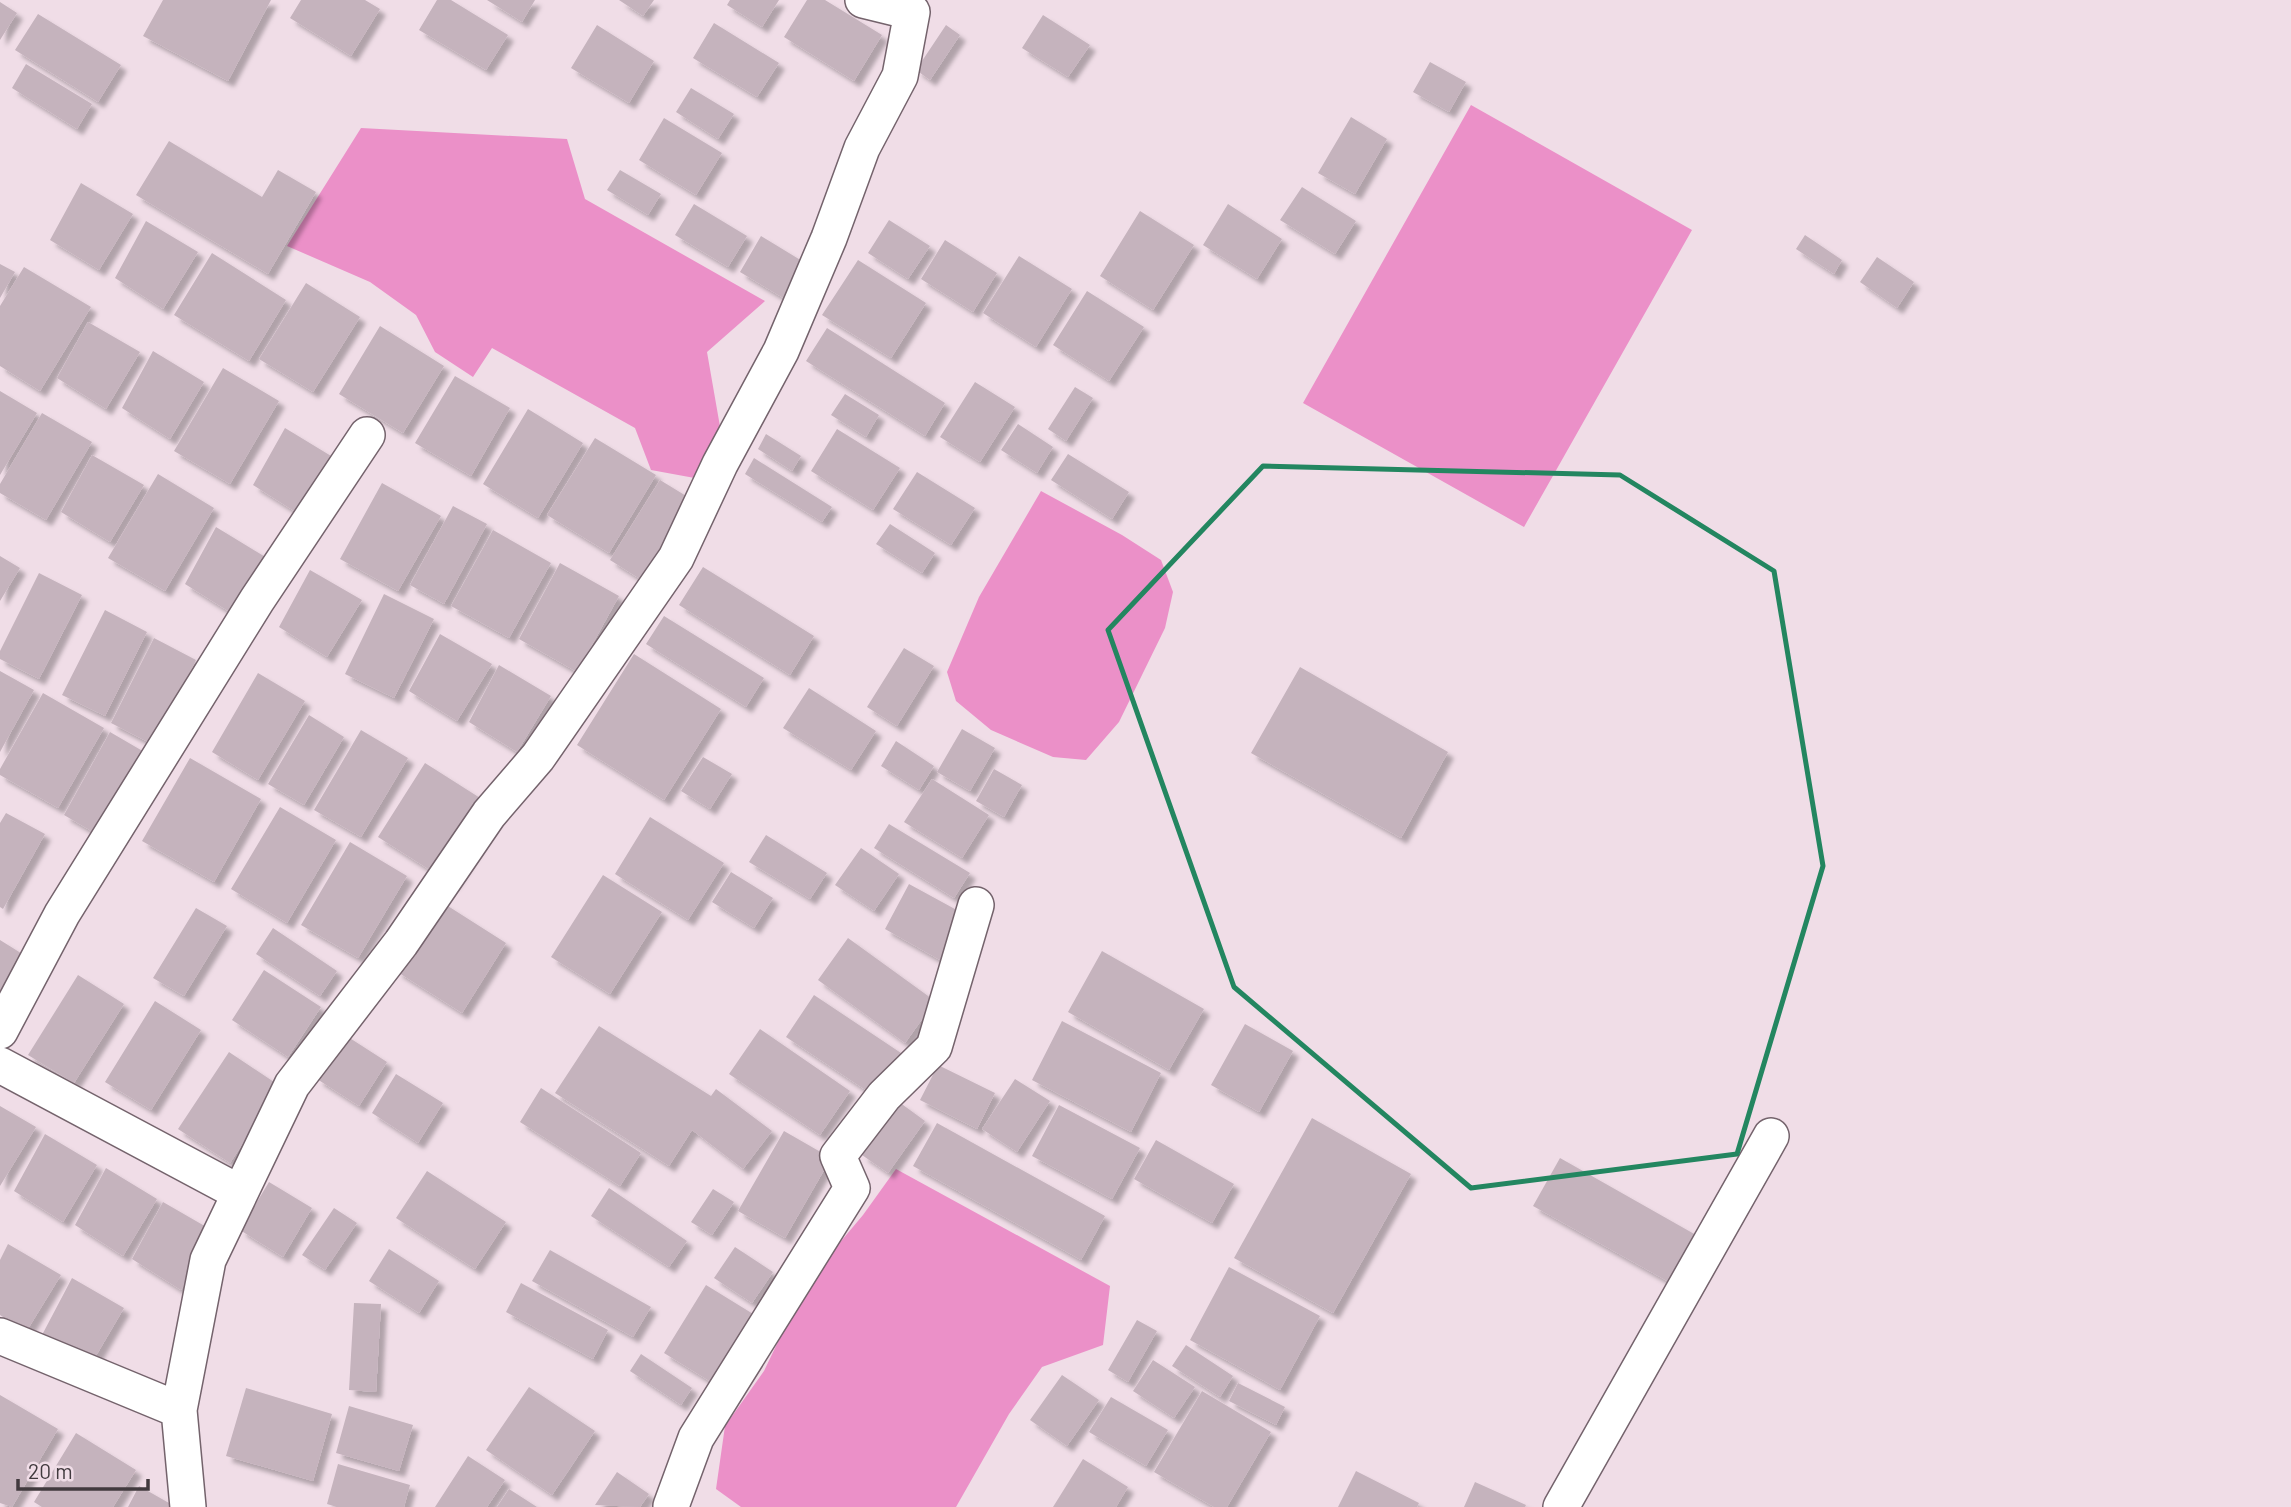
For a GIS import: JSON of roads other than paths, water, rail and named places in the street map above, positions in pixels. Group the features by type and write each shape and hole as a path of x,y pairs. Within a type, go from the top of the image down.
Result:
{"street":[{"path":"188,1507 179,1410 208,1259 292,1085 401,943 489,814 538,757 677,558 720,464 781,351 829,237 862,148 900,76 912,12 863,0"},
{"path":"0,1031 69,902 257,600 367,435"},
{"path":"672,1507 696,1438 852,1188 838,1156 884,1096 934,1047 976,905"},
{"path":"0,1065 240,1193"},
{"path":"1561,1507 1771,1136"},
{"path":"0,1336 179,1410"}]}
